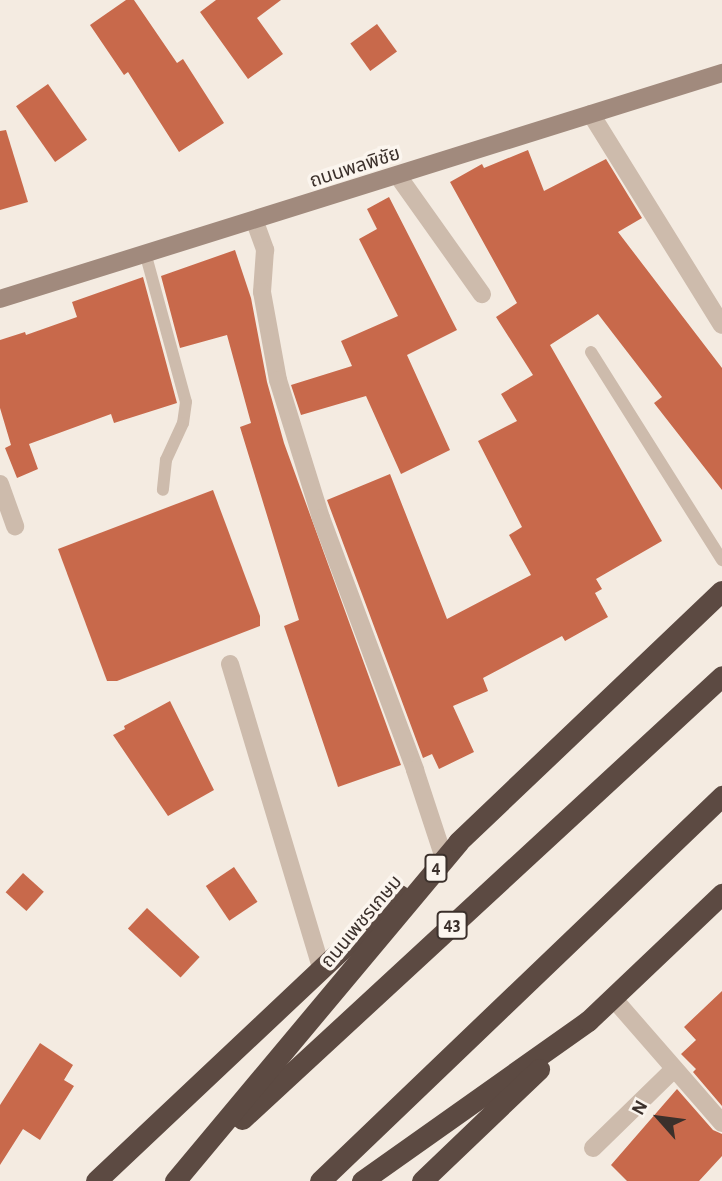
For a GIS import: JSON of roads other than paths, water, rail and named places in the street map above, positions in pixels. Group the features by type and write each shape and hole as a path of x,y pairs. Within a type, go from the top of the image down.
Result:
{"highway":[{"name":"ถนนเพชรเกษม","path":"178,1178 451,849 722,591"},
{"name":"43","path":"178,1178 722,676"},
{"path":"320,1181 722,796"},
{"path":"96,1181 321,967 451,849"},
{"path":"422,1181 722,894"},
{"path":"362,1181 588,1021"}],"street":[{"name":"ถนนพลพิชัย","path":"0,299 255,222 722,73"},
{"path":"591,114 722,325"},
{"path":"398,176 482,294"},
{"path":"255,222 265,250 262,292 278,380 321,518 451,849"},
{"path":"0,484 15,526"},
{"path":"230,664 321,967"},
{"path":"613,998 722,1123"},
{"path":"593,1148 674,1069"}],"lane":[{"path":"146,256 186,402 183,424 166,460 163,490"},
{"path":"591,352 722,560"}]}
